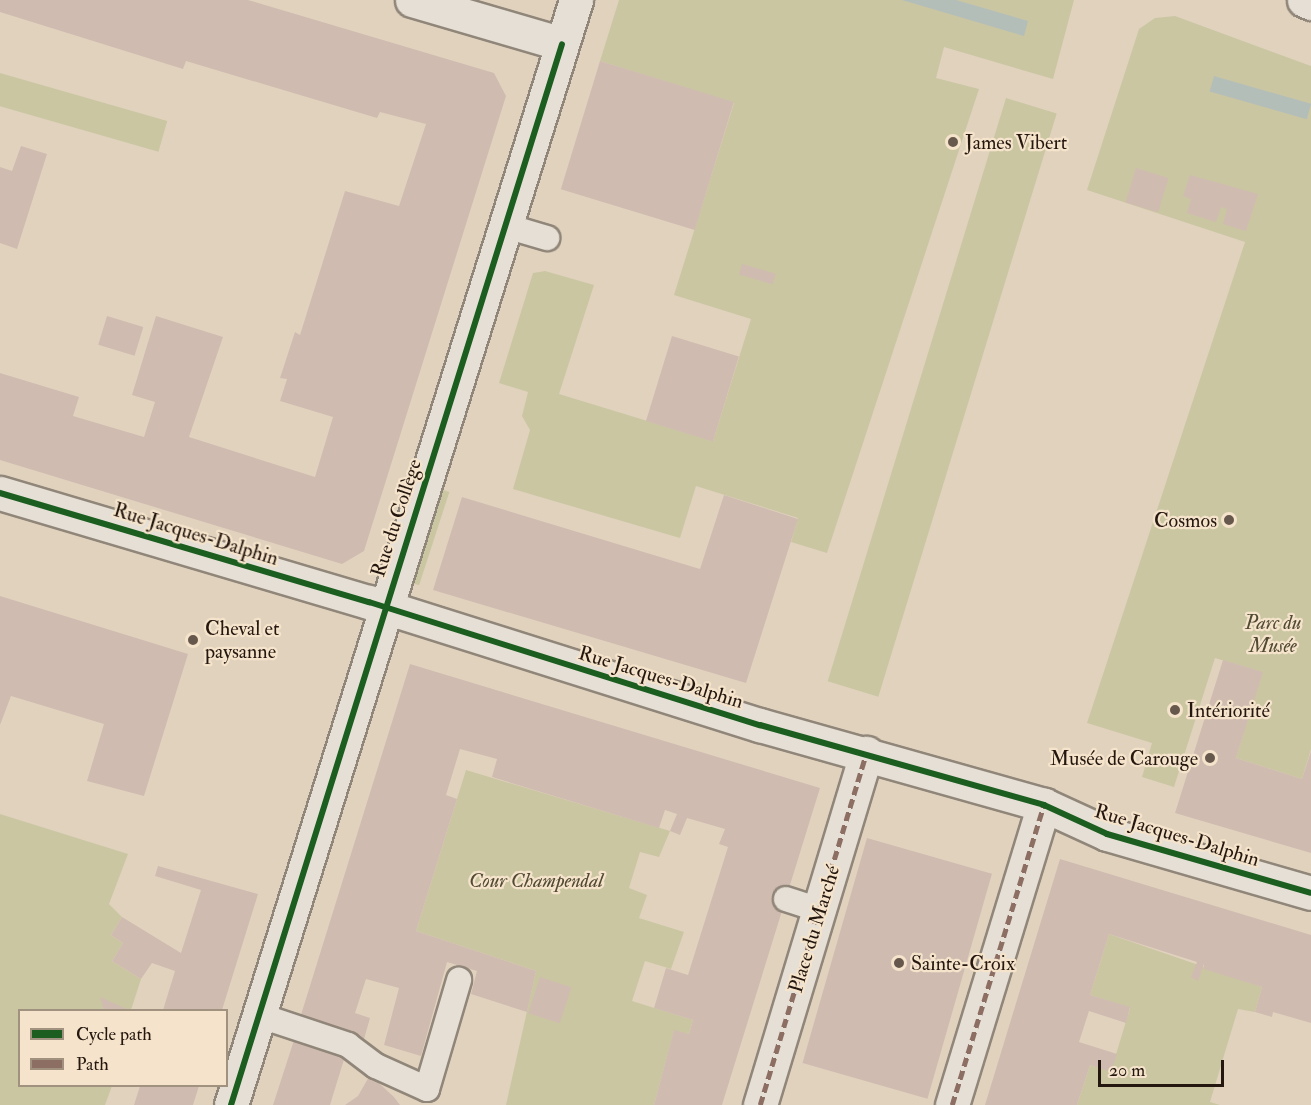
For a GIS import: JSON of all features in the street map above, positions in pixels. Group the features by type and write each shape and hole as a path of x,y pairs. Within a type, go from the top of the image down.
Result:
{"street":[{"path":"412,0 562,44"},
{"name":"Rue du Collège","path":"231,1105 576,0"},
{"path":"1304,0 1311,3"},
{"name":"Rue Jacques-Dalphin","path":"0,493 385,607 760,725 1044,805 1107,834 1311,893"},
{"name":"Place du Marché","path":"760,1105 866,753"},
{"path":"952,1105 1044,805"}],"lane":[{"path":"506,226 546,238"},
{"path":"786,899 820,910"},
{"path":"258,1015 348,1045 376,1066 427,1089 459,980"}],"green space":[{"path":"619,0 1074,0 1053,79 944,47 936,78 979,89 827,553 791,542 798,518 696,486 680,538 513,489 530,430 522,416 528,392 499,383 533,273 545,271 594,285 559,394 713,441 751,319 674,295 734,103 600,61"},
{"name":"Parc du Musée","path":"1175,16 1311,66 1311,749 1302,779 1236,758 1262,672 1215,658 1174,787 1142,777 1152,743 1087,723 1245,242 1087,190 1139,29 1155,18"},
{"path":"0,73 167,121 158,152 0,106"},
{"path":"1006,98 1057,113 878,697 828,681"},
{"path":"437,488 449,492 419,585 407,581"},
{"name":"Cour Champendal","path":"466,770 670,831 659,857 640,852 629,888 647,895 639,918 684,932 671,969 645,961 632,1001 693,1020 689,1034 674,1031 654,1105 506,1105 536,971 416,931"},
{"path":"0,814 128,854 109,904 122,917 111,935 123,943 112,961 141,979 131,1009 18,1009 18,1087 112,1087 105,1105 0,1105"},
{"path":"1109,934 1262,987 1255,1012 1238,1009 1210,1102 1220,1105 1077,1105 1090,1065 1111,1071 1130,1008 1090,995"}],"shaded area":[{"path":"902,0 956,0 1028,21 1024,36"},
{"path":"1214,76 1311,104 1307,119 1210,91"}],"building":[{"path":"0,0 248,0 494,73 506,96 364,551 342,564 0,460 0,373 79,397 73,416 144,437 155,402 132,395 156,316 223,337 189,437 315,477 333,417 280,401 287,379 280,378 295,332 300,335 345,191 399,206 426,124 380,112 377,118 186,61 183,69 0,12"},
{"path":"600,61 734,102 695,230 561,189"},
{"path":"21,146 47,154 17,249 0,243 0,167 12,171"},
{"path":"1136,168 1169,178 1158,212 1125,202"},
{"path":"1190,175 1258,194 1246,231 1223,224 1227,209 1221,207 1216,222 1187,213 1191,199 1183,196"},
{"path":"742,264 776,274 773,284 739,275"},
{"path":"107,316 143,327 135,356 98,345"},
{"path":"672,336 739,356 713,442 646,421"},
{"path":"724,495 798,519 746,683 433,590 462,497 700,569"},
{"path":"0,596 188,654 144,796 87,781 104,724 11,696 0,725"},
{"path":"1223,660 1263,672 1236,758 1302,779 1311,751 1311,853 1175,813"},
{"path":"410,664 820,788 722,1105 654,1105 674,1030 689,1034 693,1020 654,1008 666,968 688,975 728,847 719,844 725,829 687,818 680,835 670,831 677,814 665,810 659,828 492,777 497,759 460,749 446,795 457,799 416,931 536,971 527,1012 471,994 477,971 447,962 421,1056 384,1045 399,988 366,979 355,1013 370,1018 364,1039 300,1018"},
{"name":"Sainte-Croix","path":"867,838 992,874 927,1099 803,1063"},
{"path":"1060,859 1311,935 1311,1023 1273,1012 1272,1017 1255,1012 1262,987 1204,969 1204,964 1198,981 1191,977 1197,962 1109,934 1090,995 1130,1007 1126,1023 1089,1011 1079,1042 1117,1054 1111,1072 1090,1065 1077,1105 985,1105"},
{"path":"158,866 258,894 222,1009 163,1009 175,971 152,963 141,979 112,961 123,943 111,935 122,917 181,953 201,890 155,876"},
{"path":"540,977 571,987 560,1023 528,1013"},
{"path":"100,997 127,1009 104,1009"},
{"path":"295,1037 346,1053 330,1105 273,1105"},
{"path":"370,1075 400,1105 345,1105 358,1096"},
{"path":"140,1087 199,1087 193,1105 134,1105"}],"marked path":[{"path":"760,1105 866,753"},
{"path":"952,1105 1044,805"}],"cycle path":[{"path":"231,1105 562,44"},
{"path":"0,493 369,602 760,725 1044,805 1107,834 1311,893"}],"place":[{"name":"James Vibert","path":"953,142"},
{"name":"Cosmos","path":"1229,520"},
{"name":"Cheval et paysanne","path":"193,640"},
{"name":"Intériorité","path":"1175,710"},
{"name":"Musée de Carouge","path":"1210,758"},
{"name":"Sainte-Croix","path":"899,963"}]}
